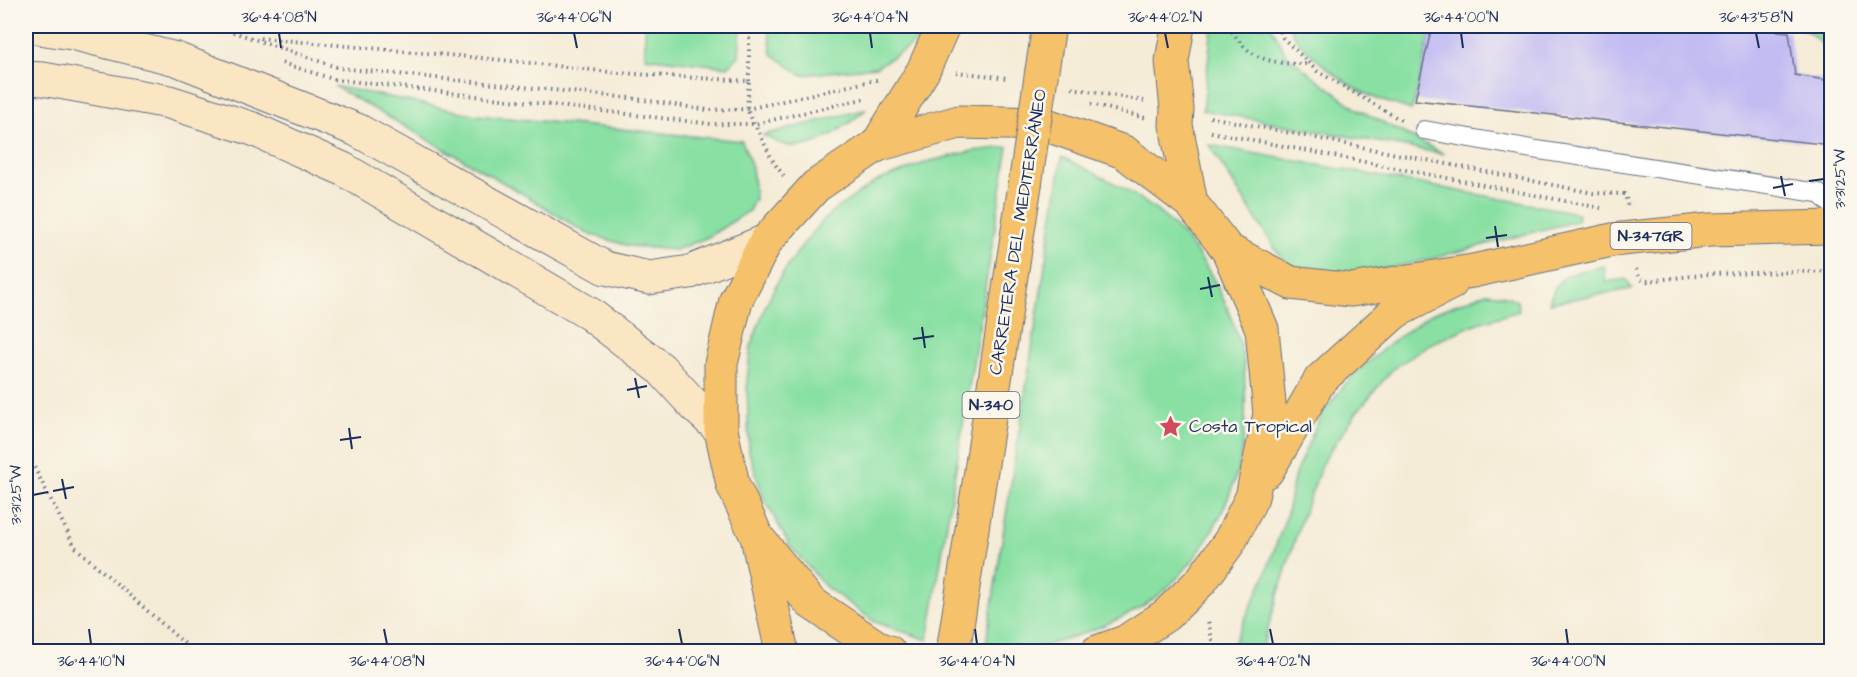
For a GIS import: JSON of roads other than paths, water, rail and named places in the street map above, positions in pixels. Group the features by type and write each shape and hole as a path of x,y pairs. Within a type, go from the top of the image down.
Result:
{"highway":[{"path":"878,145 923,71 943,26"},
{"name":"CARRETERA DEL MEDITERRÁNEO","path":"955,638 1049,26"},
{"path":"1178,26 1172,61 1177,109 1176,125 1191,203"},
{"path":"782,651 757,537 733,485 721,430 721,364 736,300 766,242 816,186 878,145 959,122 1044,124 1124,152 1191,203 1228,250 1262,329 1270,414 1252,497 1230,542 1201,581 1166,615 1113,648"},
{"name":"N-347GR","path":"1228,250 1291,283 1351,290 1473,271 1612,240 1710,230 1832,227"},
{"name":"N-347GR","path":"1252,497 1320,380 1395,312 1473,271"},
{"path":"757,537 810,602 880,649 889,651"}],"main road":[{"path":"26,26 72,33 176,59 357,130 604,268 649,278 690,273 766,242"},
{"path":"26,78 43,79 170,102 253,129 342,169 590,314 660,368 721,430"}],"lane":[{"path":"1424,130 1818,193 1832,205"}],"place":[{"name":"Costa Tropical","path":"1171,426"}]}
